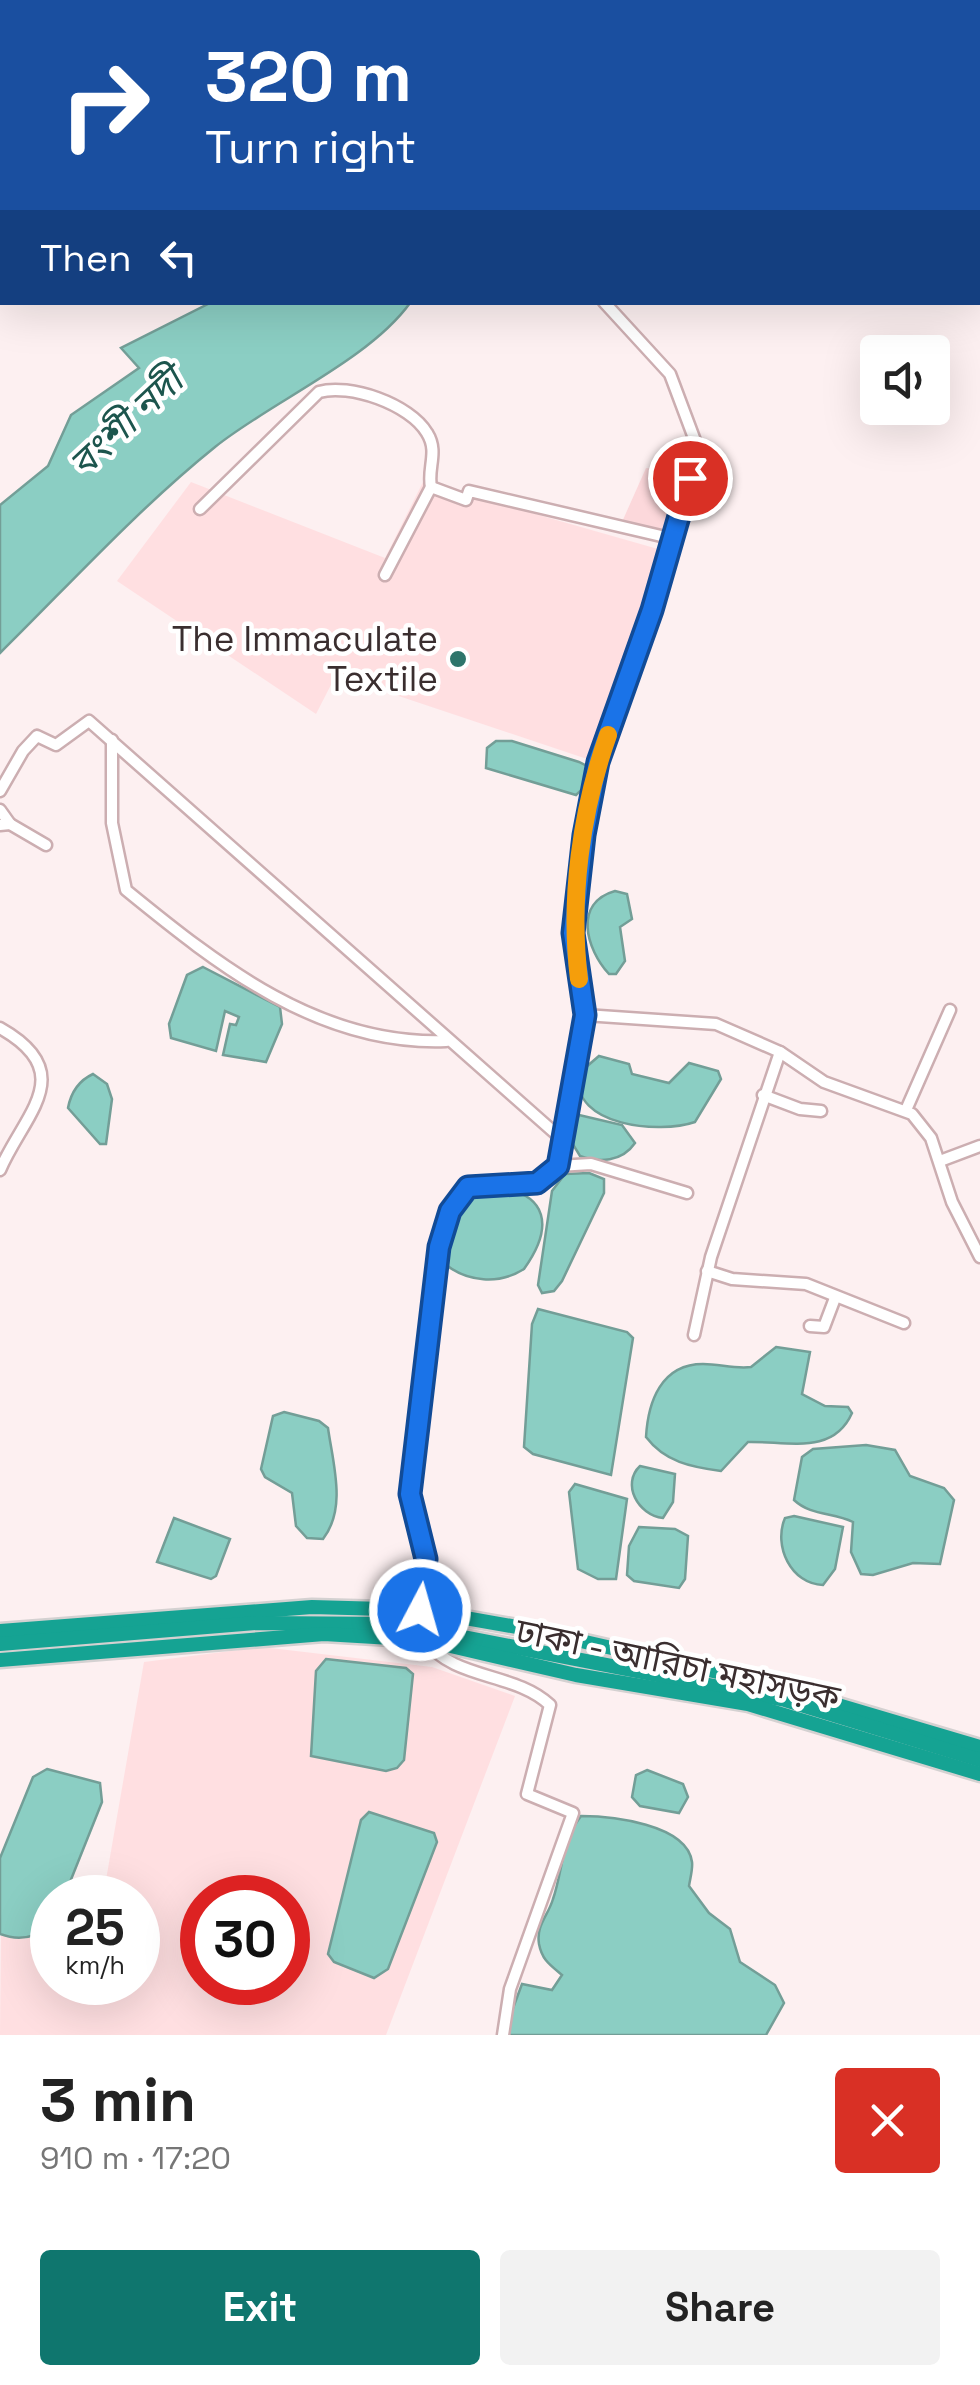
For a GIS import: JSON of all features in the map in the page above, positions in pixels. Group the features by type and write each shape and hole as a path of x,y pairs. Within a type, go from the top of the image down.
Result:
{"highway":[{"path":"0,1630 312,1608 420,1610 528,1629 757,1681 980,1747"},
{"path":"0,1644 323,1622 397,1624 500,1644 579,1668 785,1700 980,1760"},
{"name":"ঢাকা - আরিচা মহাসড়ক","path":"0,1660 324,1634 425,1640 748,1704 980,1774"}],"street":[{"path":"558,1166 585,1015 573,933 584,835 598,762 674,538 698,446 670,374 607,305"},
{"path":"200,509 291,416 319,392 336,386 413,417 428,434 435,458 428,476 431,488 385,575"},
{"path":"431,488 466,500 469,491 674,538"},
{"path":"0,792 23,751 37,736 56,745 90,721 564,1142"},
{"path":"112,740 112,823 126,890 216,960 282,1004 364,1035 404,1043 447,1041"},
{"path":"0,810 5,825 46,844"},
{"path":"906,1110 950,1010"},
{"path":"585,1015 703,1021 780,1052 824,1082 906,1110 920,1120 940,1161 952,1202 980,1257"},
{"path":"0,1028 29,1051 44,1074 43,1096 0,1170"},
{"path":"694,1336 708,1272 780,1052"},
{"path":"763,1095 800,1110 821,1111"},
{"path":"940,1161 980,1146"},
{"path":"420,1610 426,1559 410,1494 439,1247 450,1211 468,1187 537,1183 558,1166 590,1164 687,1192"},
{"path":"708,1272 742,1280 800,1283 904,1323"},
{"path":"810,1326 824,1327 835,1298"},
{"path":"425,1640 439,1659 535,1691 550,1705 527,1794 573,1813 510,1989 504,2035"}],"shaded area":[{"path":"646,468 689,473 670,533 622,522"},
{"path":"191,482 385,558 423,482 665,551 590,760 336,675 316,714 117,581"},
{"path":"262,1647 432,1667 515,1696 386,2035 0,2035 1,1933 30,1934 30,2005 160,2005 160,1875 107,1875 144,1662"}],"water":[{"name":"বংশী নদী","path":"206,305 408,305 392,324 345,362 215,447 132,521 0,653 0,505 48,466 71,415 139,368 121,348"},
{"path":"496,741 512,741 579,762 589,767 589,783 576,795 486,768 487,748"},
{"path":"615,891 627,894 632,919 620,927 625,961 616,974 609,974 594,952 588,928 593,906"},
{"path":"203,967 280,1007 282,1024 266,1062 223,1055 230,1024 236,1025 239,1017 225,1011 216,1051 171,1038 169,1024 187,975"},
{"path":"599,1056 629,1064 632,1074 669,1083 689,1063 718,1071 721,1079 695,1122 641,1126 603,1116 589,1106 580,1092 578,1074"},
{"path":"93,1074 107,1084 112,1099 106,1144 100,1144 68,1108 76,1088"},
{"path":"579,1115 622,1125 635,1143 624,1154 610,1159 580,1156 569,1138"},
{"path":"589,1173 604,1179 604,1193 562,1281 554,1291 542,1293 538,1285 552,1191 565,1174"},
{"path":"494,1187 526,1196 536,1205 541,1214 540,1239 524,1269 504,1278 473,1278 445,1264 447,1239 456,1216 471,1197"},
{"path":"538,1309 627,1332 633,1338 611,1475 533,1454 524,1447 532,1324"},
{"path":"776,1347 810,1352 802,1394 825,1406 848,1407 852,1413 833,1436 808,1443 748,1442 721,1471 679,1462 646,1437 659,1387 677,1370 703,1364 751,1367"},
{"path":"284,1412 319,1421 328,1428 336,1500 335,1514 323,1539 307,1538 296,1526 292,1493 265,1477 261,1469 273,1416"},
{"path":"866,1445 895,1450 910,1476 944,1488 954,1500 940,1564 913,1563 873,1575 861,1574 851,1552 853,1522 808,1509 794,1500 802,1457 813,1449"},
{"path":"640,1466 675,1474 673,1502 663,1518 646,1511 635,1498 632,1481"},
{"path":"575,1484 627,1499 616,1579 598,1579 578,1569 569,1492"},
{"path":"794,1516 843,1527 835,1569 823,1585 802,1578 783,1551 785,1518"},
{"path":"174,1518 230,1539 216,1576 211,1579 157,1562"},
{"path":"639,1527 675,1529 688,1536 685,1579 679,1588 634,1581 627,1575 629,1546"},
{"path":"326,1659 406,1668 413,1674 404,1760 397,1768 386,1771 311,1756 316,1671"},
{"path":"47,1769 100,1783 102,1802 73,1875 30,1875 30,1936 13,1937 0,1934 0,1858 33,1777"},
{"path":"647,1770 683,1784 688,1797 679,1813 640,1806 632,1797 636,1775"},
{"path":"369,1812 434,1833 437,1842 388,1969 374,1978 334,1962 328,1954 361,1820"},
{"path":"581,1816 646,1825 677,1839 687,1849 692,1865 689,1886 709,1913 730,1929 740,1962 775,1985 784,2003 766,2035 503,2035 522,1984 552,1990 562,1975 542,1954 539,1931 553,1899 570,1836"}],"slow traffic":[{"path":"579,979 573,933 584,835 598,762 608,735"}],"place":[{"name":"The Immaculate Textile","path":"458,659"}],"route":[{"path":"420,1610 426,1559 410,1494 439,1247 450,1211 468,1187 482,1183 537,1183 558,1166 585,1015 573,933 584,835 598,762 652,610 690,478"}]}
